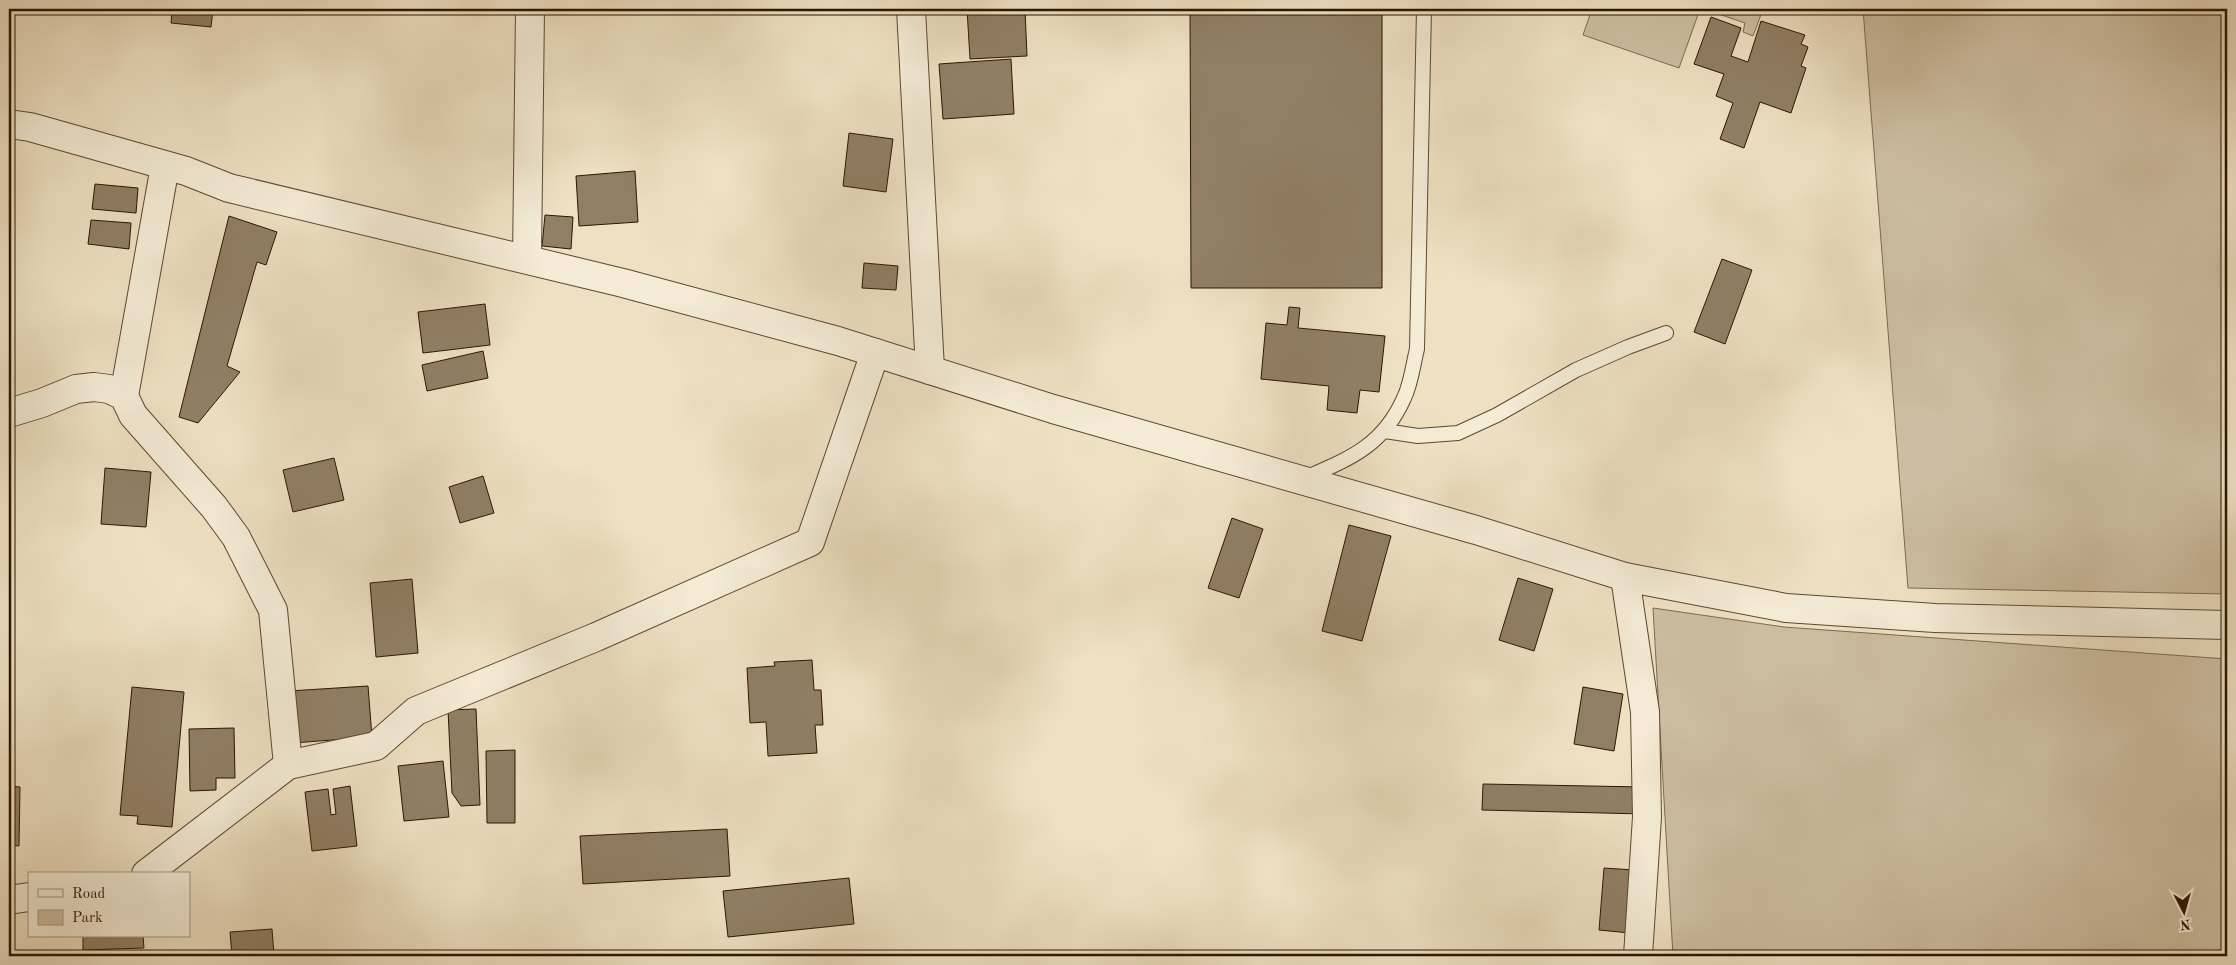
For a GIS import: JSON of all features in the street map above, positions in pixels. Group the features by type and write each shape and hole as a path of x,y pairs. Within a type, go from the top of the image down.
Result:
{"street":[{"path":"527,259 530,9"},
{"path":"911,9 930,370"},
{"path":"9,124 30,127 165,166 229,188 642,288 874,353 1053,409 1476,530 1625,577 1786,608 1935,618 2227,625"},
{"path":"165,166 124,396 133,415 214,507 236,537 273,610 288,765"},
{"path":"149,872 288,765 376,746 416,711 596,637 810,542 874,353"},
{"path":"9,413 42,403 76,388 94,387 124,396"},
{"path":"1625,577 1645,712 1647,817 1638,956"},
{"path":"9,900 28,897"}],"lane":[{"path":"1302,480 1356,456 1385,431 1405,398 1416,350 1424,9"},
{"path":"1385,431 1418,436 1458,433 1497,415 1576,370 1628,347 1666,333"}],"green space":[{"path":"1592,9 1700,9 1679,68 1583,35"},
{"path":"1704,9 1763,9 1753,36 1743,32 1745,23"},
{"path":"1863,9 2227,9 2227,594 1908,588"},
{"path":"1653,608 1784,627 2227,659 2227,956 1673,956"}],"building":[{"path":"172,9 213,9 211,27 171,23"},
{"path":"967,9 1025,9 1027,56 970,59"},
{"path":"1190,9 1382,9 1382,288 1191,288"},
{"path":"1711,17 1741,28 1731,56 1748,62 1761,21 1805,35 1801,44 1808,47 1801,66 1806,68 1791,113 1760,102 1744,148 1720,139 1733,103 1716,96 1724,74 1694,64"},
{"path":"1011,59 1014,114 943,119 939,64"},
{"path":"849,133 893,139 886,192 843,186"},
{"path":"635,171 638,222 579,226 576,176"},
{"path":"95,184 138,188 136,213 92,209"},
{"path":"545,215 573,217 571,249 542,246"},
{"path":"229,216 277,232 266,265 257,262 227,366 240,372 198,423 179,417"},
{"path":"91,220 131,223 129,249 88,244"},
{"path":"1722,259 1752,270 1725,344 1694,332"},
{"path":"864,263 898,266 896,290 862,288"},
{"path":"485,304 490,345 423,353 418,312"},
{"path":"1289,307 1300,308 1298,328 1385,336 1379,392 1360,390 1357,413 1327,410 1329,386 1261,379 1266,323 1287,325"},
{"path":"483,351 488,378 427,391 422,365"},
{"path":"334,458 344,500 293,512 283,470"},
{"path":"105,468 151,472 146,527 101,524"},
{"path":"483,476 494,513 460,523 449,487"},
{"path":"1232,518 1263,529 1239,598 1208,588"},
{"path":"1349,525 1391,536 1362,641 1322,631"},
{"path":"1518,578 1553,589 1534,651 1499,640"},
{"path":"412,579 418,653 376,657 370,583"},
{"path":"812,660 814,690 821,690 823,725 815,725 817,753 768,756 766,722 750,723 747,668 775,666 774,662"},
{"path":"368,686 372,737 293,743 289,691"},
{"path":"132,687 184,692 172,827 137,824 138,816 120,815"},
{"path":"1583,687 1623,694 1614,751 1574,744"},
{"path":"476,709 480,805 461,806 452,793 448,710"},
{"path":"234,728 235,778 216,778 216,790 190,791 189,729"},
{"path":"515,750 515,823 487,823 486,751"},
{"path":"443,761 449,817 404,821 398,766"},
{"path":"1483,784 1643,787 1643,814 1482,810"},
{"path":"9,786 20,787 19,846 9,845"},
{"path":"350,786 357,846 312,851 305,792 328,789 331,815 336,814 333,789"},
{"path":"727,829 730,876 583,884 580,836"},
{"path":"1604,868 1634,870 1630,933 1599,930"},
{"path":"849,878 854,924 728,937 723,891"},
{"path":"272,929 274,955 232,956 230,932"},
{"path":"83,938 143,938 144,948 83,950"}]}
